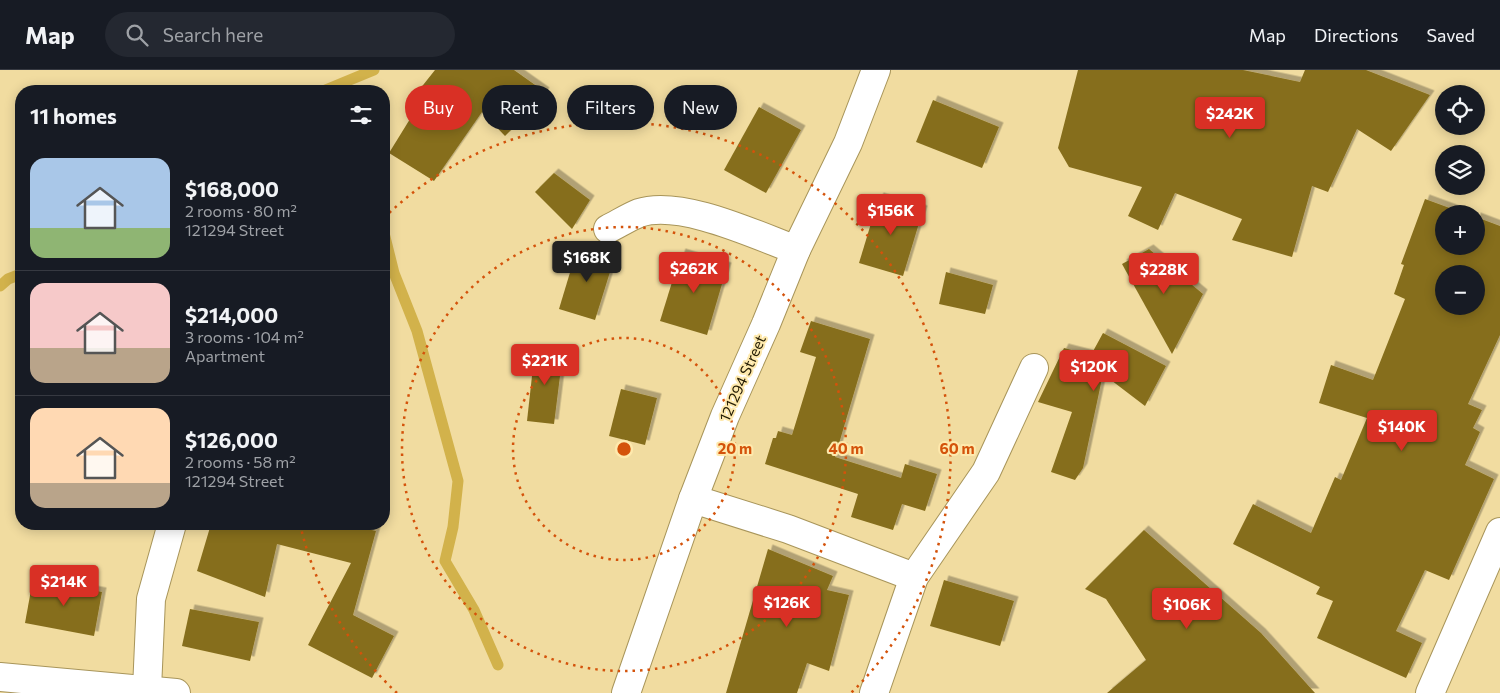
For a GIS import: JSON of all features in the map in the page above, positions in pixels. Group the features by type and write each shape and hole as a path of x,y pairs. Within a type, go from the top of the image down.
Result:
{"street":[{"name":"121294 Street","path":"626,693 693,499 725,416 766,324 796,250 848,143 876,70"},
{"path":"608,229 640,213 662,210 715,220 796,250"},
{"path":"874,693 914,577 986,472 1034,368"},
{"path":"693,499 788,529 914,577"},
{"path":"147,689 151,600 170,530"},
{"path":"1430,693 1500,532"},
{"path":"0,677 176,693"}],"building":[{"path":"435,70 514,70 535,85 482,85 482,112 472,126 472,85 423,85"},
{"path":"1078,70 1243,70 1300,82 1305,70 1366,70 1430,95 1391,151 1357,129 1328,192 1312,186 1292,257 1232,240 1242,219 1175,193 1158,230 1128,216 1142,187 1069,167 1058,148"},
{"path":"933,100 999,127 982,168 916,142"},
{"path":"759,107 801,130 766,193 724,170"},
{"path":"405,127 405,130 469,130 434,181 390,154"},
{"path":"499,130 511,130 505,136"},
{"path":"554,173 590,200 572,229 535,192"},
{"path":"879,197 923,210 903,276 859,263"},
{"path":"1425,199 1441,205 1435,205 1435,255 1485,255 1485,220 1500,226 1500,335 1468,404 1482,410 1473,428 1480,432 1465,465 1494,479 1449,580 1425,570 1396,631 1422,643 1406,678 1317,638 1333,601 1316,594 1320,587 1233,544 1253,504 1311,533 1335,477 1341,480 1367,418 1319,403 1331,365 1373,380 1405,299 1394,294 1404,265 1401,264"},
{"path":"578,246 615,256 595,320 559,309"},
{"path":"1149,249 1203,294 1172,354 1122,264"},
{"path":"681,253 727,267 707,335 660,321"},
{"path":"946,272 993,285 985,314 939,304"},
{"path":"811,321 870,339 835,457 901,478 905,464 937,474 925,511 902,504 893,530 851,517 858,494 765,464 773,438 776,438 778,431 792,435 816,357 800,352"},
{"path":"1103,333 1166,366 1145,406 1103,374 1083,468 1075,480 1051,472 1072,412 1038,402 1064,348 1091,355"},
{"path":"535,349 563,352 554,424 527,421"},
{"path":"621,389 657,398 645,445 609,436"},
{"path":"209,530 376,531 353,615 394,636 372,678 308,645 351,563 277,544 265,597 197,571"},
{"path":"1144,530 1261,633 1315,693 1107,693 1146,660 1106,599 1085,589"},
{"path":"768,549 833,576 827,590 849,595 829,671 807,663 797,693 726,693"},
{"path":"33,579 102,592 94,636 25,623"},
{"path":"944,580 1014,601 1000,646 930,626"},
{"path":"190,609 259,622 250,661 182,646"}],"waterway":[{"path":"338,85 374,70"},
{"path":"390,257 394,273 417,331 458,481 453,527 445,561 474,610 498,665"},
{"path":"0,286 8,279 15,276"}]}
